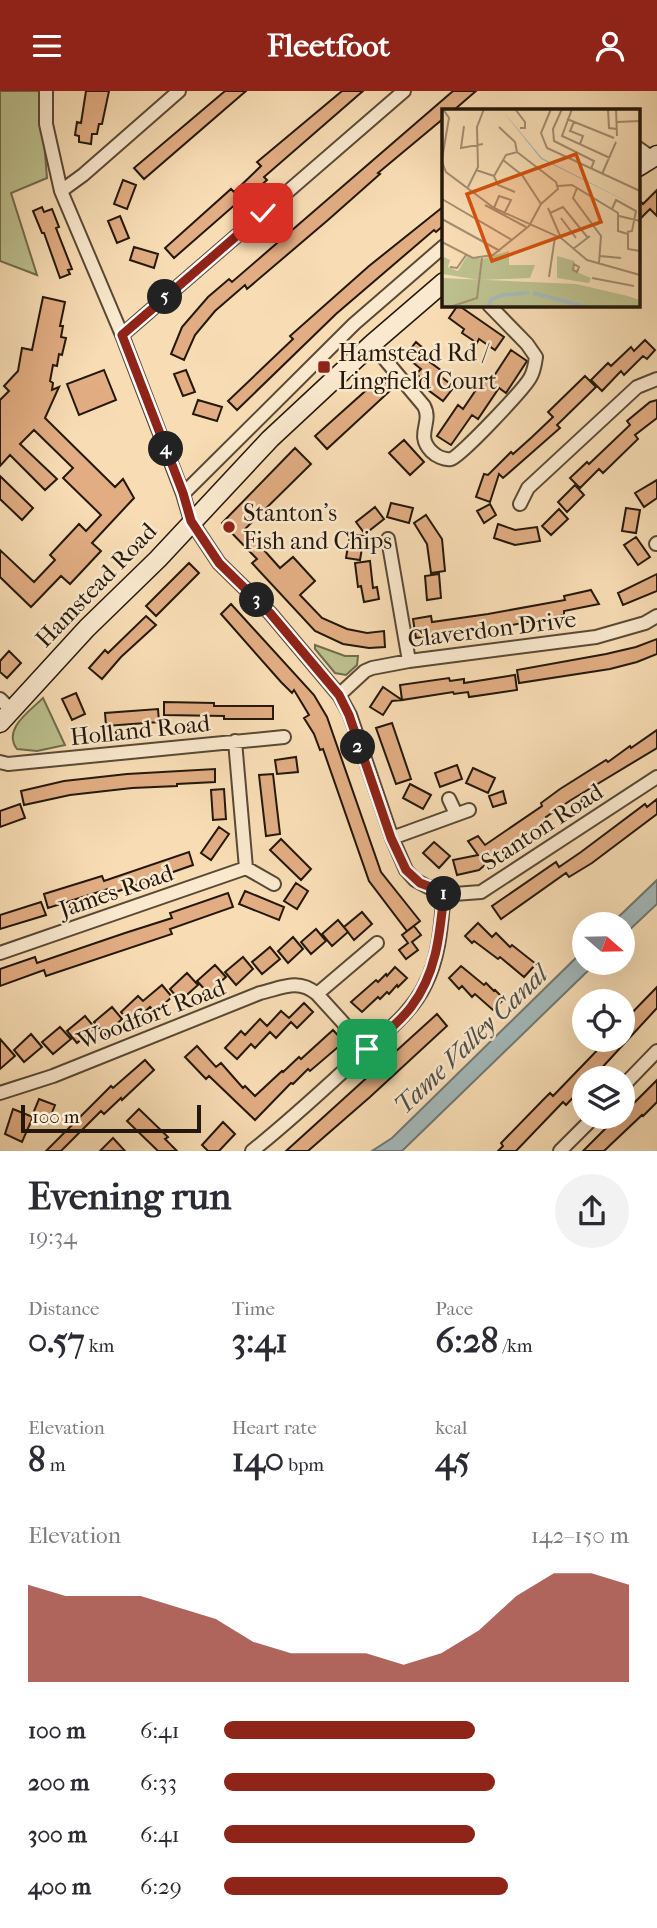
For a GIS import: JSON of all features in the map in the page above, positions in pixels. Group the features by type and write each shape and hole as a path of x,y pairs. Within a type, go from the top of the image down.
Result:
{"main road":[{"name":"Hamstead Road","path":"4,711 158,559 270,439 442,283"}],"street":[{"name":"Stanton Road","path":"46,91 47,124 61,191 122,335 183,493 191,521 219,563 270,613 339,695 349,715 391,838 406,870 415,880 444,892 481,892 657,776"},
{"path":"61,191 179,91"},
{"path":"122,335 404,91"},
{"path":"183,493 354,324 442,247"},
{"path":"372,344 424,406 428,419 423,430 424,439 431,451 442,459 452,459 466,449 519,391 531,377 534,366 536,357 527,344 490,306"},
{"path":"520,504 528,488 637,387 657,379"},
{"path":"388,539 397,553 409,661"},
{"name":"Claverdon Drive","path":"339,695 365,671 409,661 596,637 645,623 657,616"},
{"name":"Holland Road","path":"0,762 8,764 284,737"},
{"path":"235,741 246,868 274,884"},
{"path":"449,799 456,814"},
{"path":"391,838 469,810"},
{"name":"James Road","path":"0,953 246,868"},
{"path":"253,1151 402,1017 425,987 438,948 444,892"},
{"path":"367,1049 317,994 377,943"},
{"name":"Woodfort Road","path":"0,1093 53,1076 260,993 293,985 307,986 317,994"},
{"path":"635,1074 657,1051"},
{"path":"560,1151 582,1129"}],"green space":[{"path":"0,91 40,91 47,178 11,193 37,275 0,261"},
{"path":"315,645 345,656 358,656 357,665 346,675 335,673 315,649"},
{"path":"43,698 65,745 37,751 17,749 13,742 15,728"}],"shaded area":[{"path":"657,880 657,904 635,925 635,912 624,912"},
{"path":"572,962 572,975 584,975 402,1151 372,1151 392,1138"}],"building":[{"path":"86,91 109,91 102,124 99,124 97,134 92,134 91,144 79,142 79,136 75,135 77,122 81,123"},
{"path":"225,91 246,91 144,179 134,168"},
{"path":"342,91 363,91 264,177 267,180 248,197 246,195 174,258 165,248 231,189 234,192 261,166 257,162"},
{"path":"453,91 476,91 455,109 442,109 442,120 247,289 245,285 215,311 195,335 184,360 171,354 182,327 208,297 229,279 232,282"},
{"path":"123,180 136,185 127,209 114,204"},
{"path":"657,190 657,216 650,209 640,219 640,201 643,204"},
{"path":"42,207 44,212 52,209 59,227 56,228 72,269 68,270 70,274 60,278 33,211"},
{"path":"442,208 442,227 436,232 434,230 336,314 237,410 228,401 293,339 290,336 369,266"},
{"path":"120,216 129,238 117,243 108,221"},
{"path":"134,247 158,254 154,268 130,260"},
{"path":"43,297 65,302 60,326 63,326 61,337 66,338 57,366 53,365 50,381 53,383 52,390 59,387 45,418 115,487 123,479 134,498 92,543 101,551 70,584 61,576 31,607 0,577 0,550 34,582 55,560 50,555 79,524 86,531 101,515 63,478 73,468 34,430 20,444 57,479 45,490 10,455 0,466 0,400 9,391 4,386 18,371 22,348 32,350"},
{"path":"459,306 504,337 495,350 479,339 477,343 462,333 464,329 449,318"},
{"path":"645,340 655,350 647,359 643,356 624,375 621,371 602,391 591,380 608,363 611,366 631,347 634,351"},
{"path":"416,342 431,355 427,360 442,371 439,375 454,387 443,401 428,390 431,386 416,374 421,369 405,356"},
{"path":"511,350 527,361 506,393 499,388 478,419 472,415 451,445 437,436 458,405 463,409 484,378 490,382"},
{"path":"104,370 116,400 79,415 67,384"},
{"path":"186,370 195,392 183,396 174,374"},
{"path":"585,376 596,387 557,425 560,428 503,478 499,474 490,502 476,497 484,474 488,475 553,417 548,412"},
{"path":"381,377 392,389 327,449 315,436"},
{"path":"198,400 222,407 217,421 193,414"},
{"path":"657,400 657,418 635,435 638,439 603,473 599,469 580,488 570,478 630,425 627,421 650,402"},
{"path":"404,440 424,462 410,475 389,453"},
{"path":"295,448 311,464 245,529 280,568 293,557 315,581 300,595 322,618 347,629 367,633 384,631 385,647 369,648 343,644 315,631 252,563 257,559 222,523"},
{"path":"0,476 33,508 22,520 0,499"},
{"path":"657,480 657,498 644,507 635,493"},
{"path":"575,485 584,495 567,512 558,502"},
{"path":"391,503 413,508 409,523 387,517"},
{"path":"490,504 496,515 484,523 477,511"},
{"path":"375,507 384,519 365,534 356,522"},
{"path":"626,508 640,510 636,533 622,531"},
{"path":"559,509 568,519 551,535 542,526"},
{"path":"426,515 442,539 445,571 431,573 427,544 414,523"},
{"path":"498,524 515,530 537,527 540,541 515,545 494,538"},
{"path":"350,534 364,536 360,560 346,558"},
{"path":"636,537 650,557 638,565 624,545"},
{"path":"370,561 373,588 377,587 379,599 364,602 361,586 358,587 355,563"},
{"path":"189,563 199,573 156,616 146,606"},
{"path":"439,574 441,598 427,600 425,576"},
{"path":"657,574 657,591 623,605 618,593"},
{"path":"591,590 599,604 564,611 564,615 486,630 416,638 413,619 431,616 432,622 488,614 565,600 564,596"},
{"path":"231,604 314,695 327,717 381,872 420,921 407,931 369,881 323,749 320,750 304,718 309,715 294,690 292,693 281,682 221,614"},
{"path":"146,616 156,625 121,657 102,679 89,668 105,650 108,653"},
{"path":"657,639 657,654 637,662 610,669 519,683 517,670 606,654"},
{"path":"9,651 21,663 7,678 0,672 0,661"},
{"path":"515,675 517,690 469,697 468,692 453,692 402,700 400,685 449,678 450,681 464,679 464,683"},
{"path":"383,687 402,700 392,701 383,715 370,707"},
{"path":"76,693 85,714 72,720 62,699"},
{"path":"164,702 214,703 214,706 273,706 273,719 164,715"},
{"path":"158,709 159,722 106,726 105,713"},
{"path":"392,723 411,779 396,784 376,728"},
{"path":"657,730 657,748 546,817 548,820 505,848 479,870 457,875 453,860 478,855 468,841 478,836 485,845 542,806 541,803 560,789"},
{"path":"296,757 298,772 277,774 275,760"},
{"path":"457,765 462,779 440,787 435,773"},
{"path":"473,768 495,778 488,793 466,783"},
{"path":"215,769 215,782 70,795 24,805 21,791 64,781"},
{"path":"273,774 280,834 266,836 259,775"},
{"path":"410,784 431,795 423,809 403,798"},
{"path":"224,789 226,819 213,820 211,790"},
{"path":"503,791 506,803 493,807 489,796"},
{"path":"657,799 657,814 592,863 569,877 566,873 501,919 492,906 556,862 559,867 645,804 647,807"},
{"path":"20,804 25,818 0,827 0,811"},
{"path":"219,827 229,834 211,860 201,853"},
{"path":"281,839 311,869 301,880 270,850"},
{"path":"434,842 450,856 439,868 423,853"},
{"path":"189,852 193,865 113,893 111,888 48,908 44,894 102,876 104,881"},
{"path":"296,883 308,891 297,909 284,901"},
{"path":"245,891 284,907 279,920 239,904"},
{"path":"228,893 233,907 170,929 172,934 46,976 44,970 0,986 0,969 35,957 37,963 172,918 170,913"},
{"path":"41,902 46,915 0,929 0,915"},
{"path":"362,912 372,924 354,940 344,927"},
{"path":"338,920 348,932 332,946 322,934"},
{"path":"478,923 492,937 496,933 510,947 512,945 536,964 524,977 500,957 498,959 474,941 472,943 465,936"},
{"path":"414,926 421,935 412,942 418,950 406,959 399,950 408,943 402,935"},
{"path":"316,929 326,941 311,954 301,942"},
{"path":"293,937 303,949 288,963 278,951"},
{"path":"270,947 280,959 262,974 252,962"},
{"path":"243,957 253,969 236,985 225,972"},
{"path":"215,965 226,977 208,993 197,981"},
{"path":"461,966 504,999 493,1010 475,994 472,997 462,986 459,989 449,978"},
{"path":"395,967 407,978 398,987 397,985 380,999 378,997 362,1012 351,1002 376,980 378,982 386,974 387,976"},
{"path":"187,973 198,985 180,1001 170,989"},
{"path":"162,985 172,997 155,1012 150,1007 131,1024 121,1012 138,996 143,1001"},
{"path":"657,987 657,1008 635,1032 635,1010"},
{"path":"304,1003 313,1012 297,1028 291,1022 276,1038 270,1032 255,1048 251,1044 237,1059 225,1048 241,1031 245,1035 260,1019 267,1026 281,1011 289,1018"},
{"path":"112,1007 122,1019 105,1035 94,1022"},
{"path":"437,1014 447,1026 370,1097 308,1151 286,1151"},
{"path":"85,1016 95,1028 77,1043 67,1031"},
{"path":"60,1027 71,1039 53,1054 42,1042"},
{"path":"333,1030 344,1042 310,1071 308,1069 291,1083 255,1120 209,1076 206,1079 185,1057 197,1046 216,1067 221,1063 243,1088 245,1086 255,1096"},
{"path":"31,1034 42,1047 24,1062 14,1050"},
{"path":"0,1039 15,1056 0,1069"},
{"path":"595,1052 617,1052 604,1066 582,1066"},
{"path":"145,1060 154,1070 122,1100 121,1098 104,1114 101,1111 61,1151 46,1151 111,1086 113,1088"},
{"path":"572,1076 572,1099 566,1105 563,1102 516,1151 498,1151 503,1146 501,1143 550,1093 553,1096"},
{"path":"657,1080 657,1102 635,1122 635,1102"},
{"path":"39,1099 55,1105 48,1123 32,1116"},
{"path":"13,1109 33,1117 22,1142 5,1134"},
{"path":"139,1109 168,1137 165,1139 177,1151 158,1151 127,1121"},
{"path":"223,1122 235,1134 219,1151 208,1151 202,1145"},
{"path":"605,1129 627,1129 604,1151 583,1151"},
{"path":"113,1138 125,1151 100,1151"}],"place":[{"name":"Hamstead Rd / Lingfield Court","path":"324,367"},
{"name":"Stanton's Fish and Chips","path":"229,527"}],"route":[{"path":"263,213 122,335 183,493 191,521 219,563 270,613 339,695 349,715 391,838 406,870 420,883 444,892 438,948 425,987 402,1017 367,1049"}],"water label":[{"name":"Tame Valley Canal","path":"471,1040"}]}
